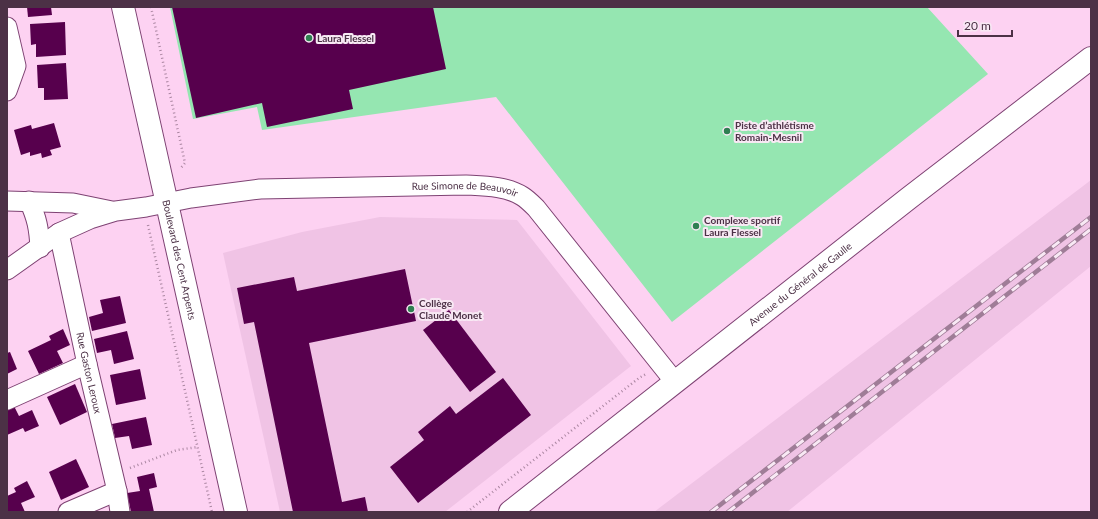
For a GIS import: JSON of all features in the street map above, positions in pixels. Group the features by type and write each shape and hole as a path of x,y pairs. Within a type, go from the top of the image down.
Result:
{"main road":[{"name":"Boulevard des Cent Arpents","path":"123,7 236,512"},
{"name":"Avenue du Général de Gaulle","path":"510,512 909,198 1091,58"}],"street":[{"path":"7,27 16,66 7,91"},
{"name":"Rue Simone de Beauvoir","path":"116,211 191,198 260,189 466,185 492,187 509,191 522,196 536,208 675,382"},
{"path":"7,201 74,203 116,211"},
{"path":"29,201 36,215 40,248"},
{"path":"7,270 40,248 59,233 90,219 116,211"},
{"name":"Rue Gaston Leroux","path":"59,233 87,364 115,483 120,512"},
{"path":"7,400 87,364"},
{"path":"68,512 115,483"}],"path":[{"path":"151,7 185,163 180,170"},
{"path":"146,207 148,226 212,512"},
{"path":"115,483 177,450 198,447"}],"shaded area":[{"path":"1091,180 1091,266 787,512 654,512"},
{"name":"Collège Claude Monet","path":"380,217 517,220 631,366 445,512 280,512 223,253 302,232"}],"green space":[{"name":"Complexe sportif Laura Flessel","path":"170,7 927,7 988,74 672,322 496,97 262,130 257,107 193,119"}],"building":[{"path":"27,7 51,7 52,15 28,17"},
{"name":"Laura Flessel","path":"172,7 433,7 446,69 349,90 353,109 267,127 262,103 196,118"},
{"path":"65,22 66,55 36,57 36,44 31,45 30,24"},
{"path":"66,63 68,99 44,100 44,88 38,88 37,65"},
{"path":"54,123 61,147 50,150 52,155 42,158 41,153 30,156 30,152 21,155 14,130 31,125 32,129"},
{"path":"405,269 416,321 309,343 342,502 365,497 368,512 293,512 254,322 244,324 237,288 294,277 297,291"},
{"path":"120,296 126,323 92,331 89,317 103,313 100,300"},
{"path":"449,310 496,372 470,392 423,330"},
{"path":"63,329 70,345 57,351 63,363 39,374 28,351 51,340 49,336"},
{"path":"127,331 134,359 114,364 111,350 97,353 94,339"},
{"path":"10,352 17,369 7,374 7,353"},
{"path":"140,369 146,399 116,405 110,375"},
{"path":"503,378 531,415 418,503 390,467 424,440 418,432 450,406 456,414"},
{"path":"75,384 87,412 60,425 47,397"},
{"path":"13,404 19,416 32,410 39,426 25,432 23,428 7,435 7,407"},
{"path":"146,417 152,445 132,449 129,436 115,438 112,424"},
{"path":"76,459 89,487 61,500 49,472"},
{"path":"154,473 157,487 149,489 154,512 131,512 127,493 140,491 137,477"},
{"path":"27,481 35,497 21,503 25,512 7,512 7,496 16,492 14,488"}],"railway":[{"path":"711,512 1091,217"},
{"path":"728,512 1091,229"}],"place":[{"name":"Laura Flessel","path":"309,38"},
{"name":"Piste d’athlétisme Romain-Mesnil","path":"727,131"},
{"name":"Complexe sportif Laura Flessel","path":"696,226"},
{"name":"Collège Claude Monet","path":"411,309"}]}
